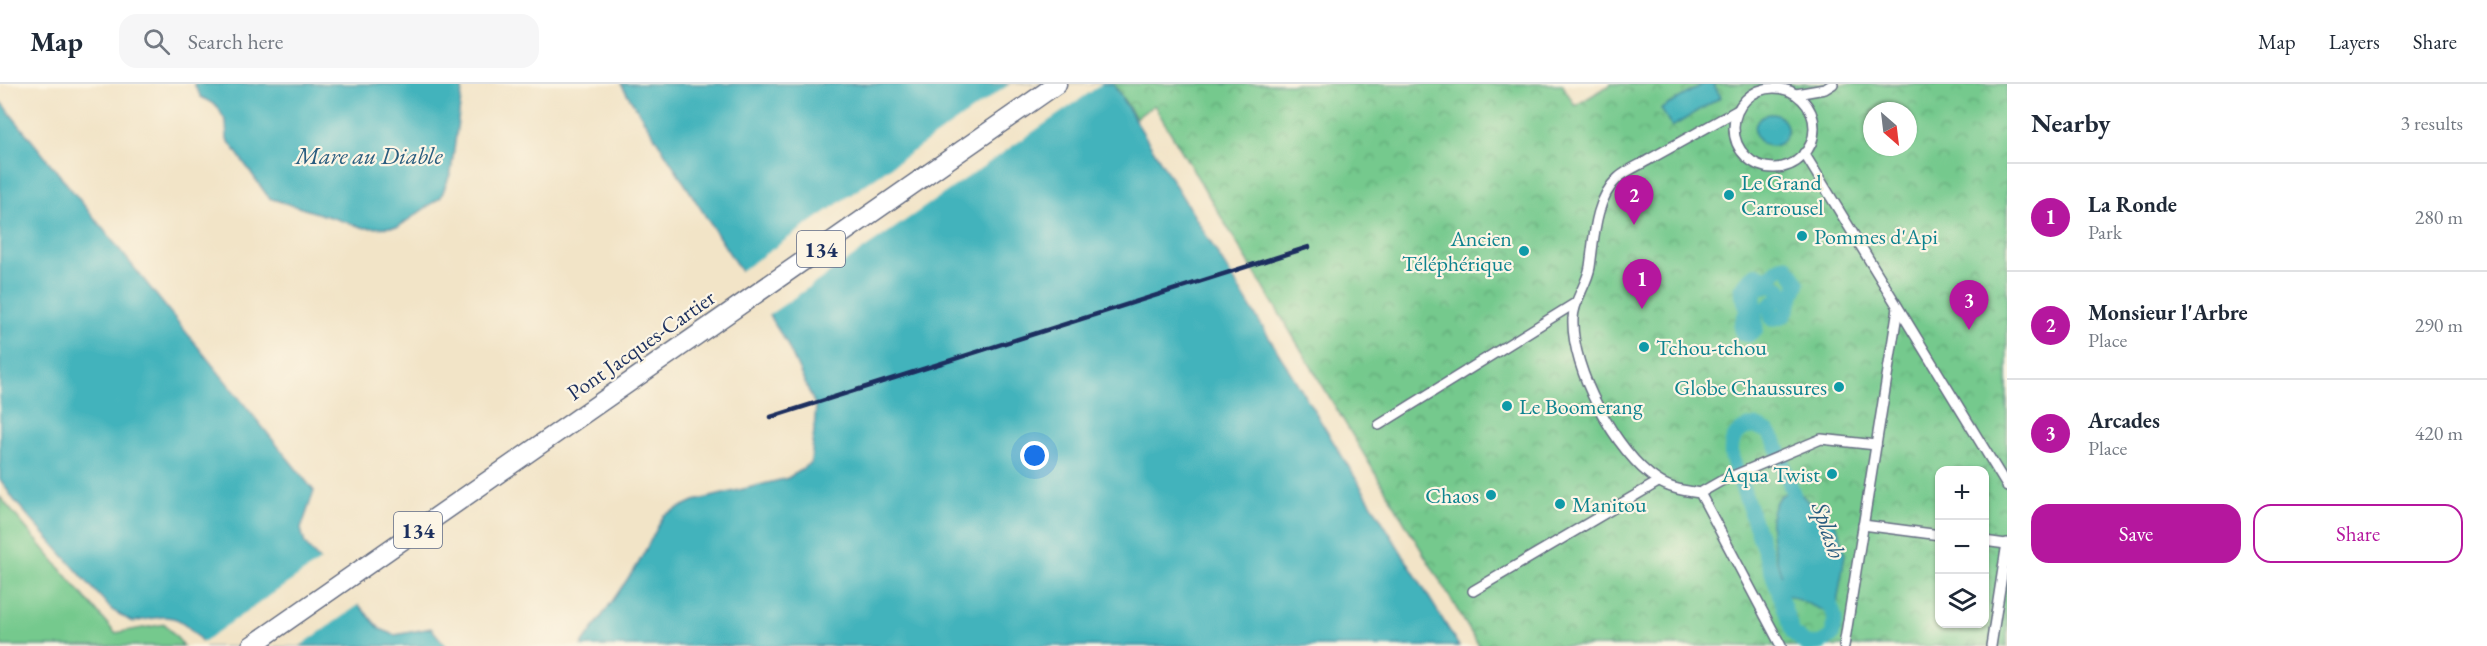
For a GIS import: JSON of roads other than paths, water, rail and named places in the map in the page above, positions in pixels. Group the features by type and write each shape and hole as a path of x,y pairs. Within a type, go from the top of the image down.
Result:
{"main road":[{"name":"Pont Jacques-Cartier","path":"251,646 1057,84"}],"street":[{"path":"1746,84 1752,94"},
{"path":"1796,94 1825,89 1833,84"},
{"path":"1738,110 1734,135 1738,147 1752,161 1770,168 1783,166 1804,153 1811,142 1814,129 1812,116 1806,104 1796,94 1783,89 1770,88 1752,94 1738,110 1618,177 1604,197 1594,232 1589,270 1573,318 1575,340 1591,393 1601,415 1642,468 1658,482 1673,488 1700,493 1721,481 1821,439 1876,445"},
{"path":"1804,153 2007,486"},
{"path":"1379,425 1577,302"},
{"path":"1844,646 1898,308"},
{"path":"1473,591 1658,482"},
{"path":"1700,493 1781,646"},
{"path":"1863,525 1935,534"},
{"path":"1989,542 2006,544 1991,646"}],"water":[{"name":"Mare au Diable","path":"194,84 463,84 451,172 441,197 398,227 365,228 269,198 227,139 226,122 217,106 201,97"},
{"path":"621,84 1113,84 1459,646 581,646 638,564 664,515 694,501 788,478 811,463 816,407 786,342"},
{"path":"1703,84 1713,84 1721,97 1672,127 1661,109"},
{"path":"0,101 314,491 301,529 305,544 380,629 395,635 431,628 446,646 206,646 188,627 174,618 132,622 112,610 14,500 0,479"},
{"path":"1771,114 1782,119 1787,130 1782,141 1771,146 1760,141 1755,130 1760,119"},
{"path":"1797,490 1815,509 1835,524 1840,534 1845,554 1836,610 1828,613 1786,594 1779,575 1781,574 1771,537 1771,518 1778,498"}],"waterway":[{"path":"1787,266 1798,283 1785,315 1772,319 1769,306 1781,297 1780,288 1774,285 1757,288 1754,294 1756,329 1748,335 1743,334 1741,325 1747,310 1741,289 1754,274 1768,278 1781,267 1787,266"},
{"name":"Splash","path":"1756,426 1768,432 1776,443 1835,618 1832,636 1821,643 1807,645 1793,633 1732,458 1732,445 1736,435 1744,429 1756,426"}],"railway":[{"path":"771,417 1309,247"}],"place":[{"name":"Le Grand Carrousel","path":"1729,195"},
{"name":"Monsieur l'Arbre","path":"1634,225"},
{"name":"Pommes d'Api","path":"1802,236"},
{"name":"Ancien Téléphérique","path":"1524,251"},
{"name":"La Ronde","path":"1642,309"},
{"name":"Arcades","path":"1969,330"},
{"name":"Tchou-tchou","path":"1644,347"},
{"name":"Globe Chaussures","path":"1839,387"},
{"name":"Le Boomerang","path":"1507,406"},
{"name":"Aqua Twist","path":"1832,474"},
{"name":"Chaos","path":"1491,495"},
{"name":"Manitou","path":"1560,504"}]}
